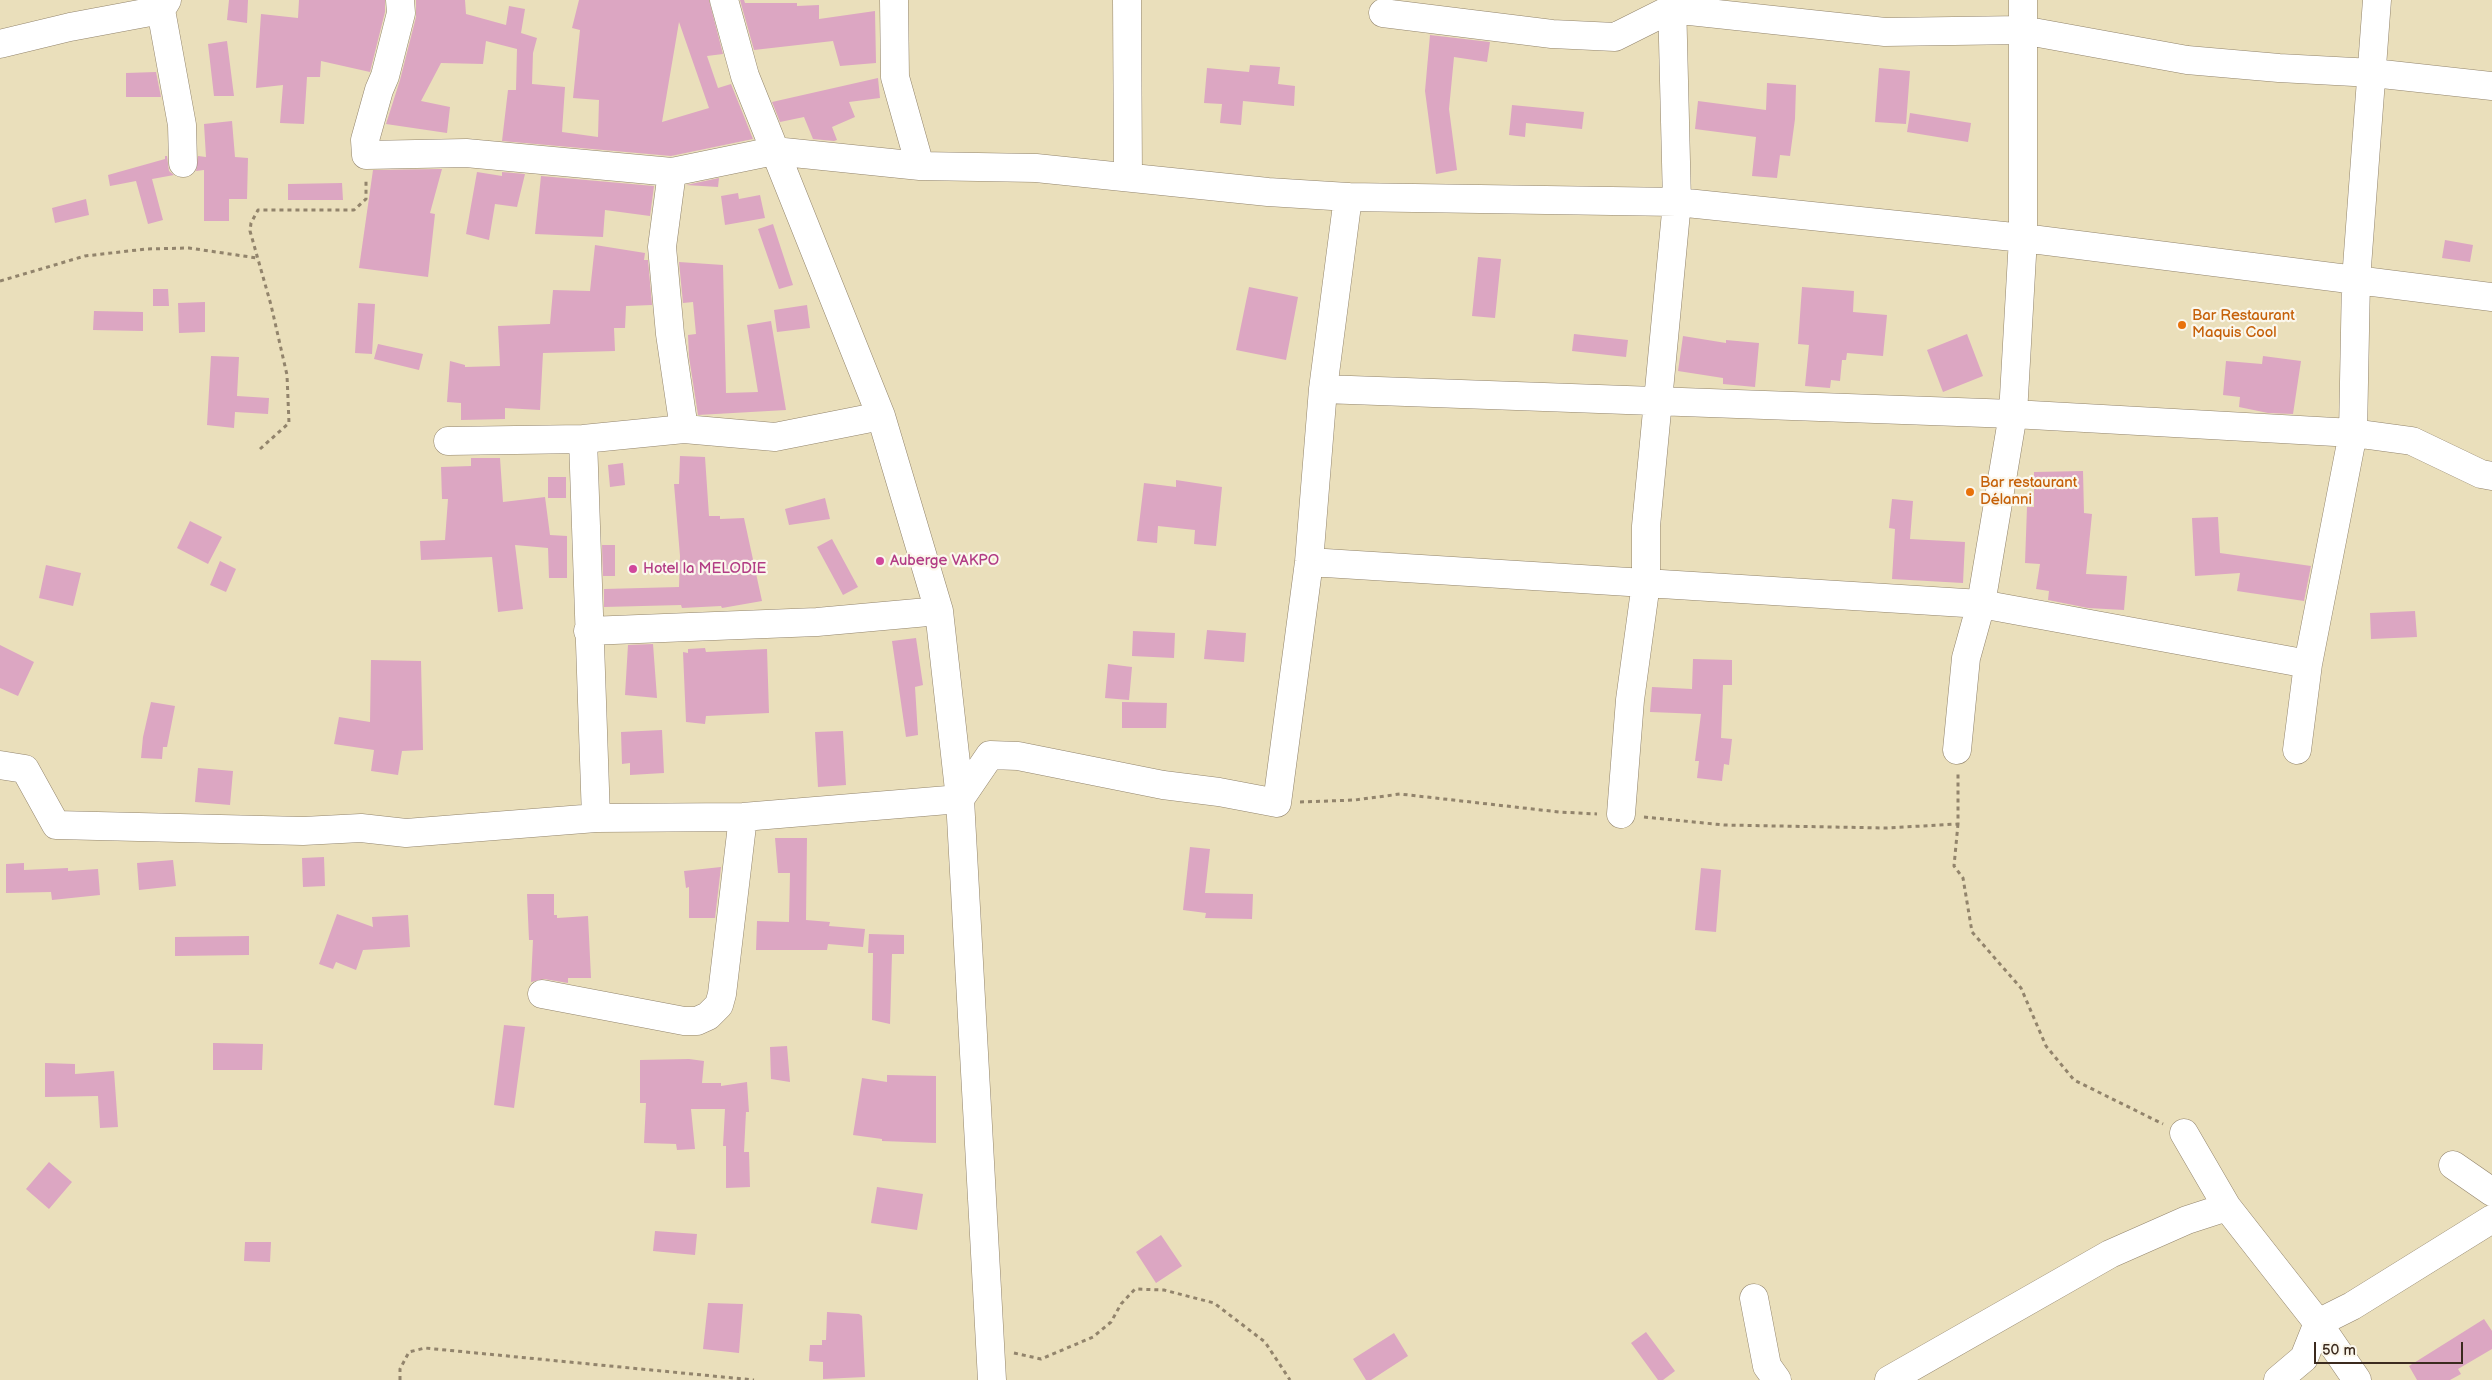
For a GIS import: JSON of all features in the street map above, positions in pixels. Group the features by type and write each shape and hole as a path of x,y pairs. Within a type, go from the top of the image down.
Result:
{"street":[{"path":"400,0 401,13 385,76 379,90 365,140 366,155 466,153 672,172 774,151 920,166 1036,168 1268,192 1348,198 1677,202 2023,238 2492,296"},
{"path":"724,0 745,76 881,416 939,611 960,799 992,1380"},
{"path":"894,0 895,77 920,166"},
{"path":"1127,0 1128,177"},
{"path":"1958,750 1966,658 1981,604 2013,414 2023,238 2023,0"},
{"path":"2297,750 2308,664 2353,433 2356,280 2377,0"},
{"path":"0,44 163,3 182,125 182,163"},
{"path":"1621,814 1630,700 1646,583 1646,526 1677,202 1672,4"},
{"path":"1383,13 1552,34 1615,37 1672,4 1885,32 2022,30 2187,60 2279,68 2373,73 2492,86"},
{"path":"672,172 662,247 670,334 684,429"},
{"path":"960,799 990,755 1018,756 1164,785 1219,792 1277,803 1309,562 1323,388 1348,198"},
{"path":"1323,388 2013,414 2353,433 2412,441 2481,474 2492,476"},
{"path":"448,441 584,439 684,429 775,437 881,416"},
{"path":"584,439 588,631 596,818"},
{"path":"1309,562 1981,604 2308,664"},
{"path":"588,631 816,622 939,611"},
{"path":"0,765 25,769 56,825 303,832 361,828 406,833 596,818 744,817 960,799"},
{"path":"542,994 684,1021 697,1021 708,1016 719,1005 722,994 744,817"},
{"path":"2184,1133 2227,1207 2318,1323 2357,1380"},
{"path":"2453,1165 2492,1192"},
{"path":"1889,1380 2110,1254 2187,1220 2227,1207"},
{"path":"2278,1380 2304,1358 2318,1323 2352,1306 2492,1219"},
{"path":"1754,1298 1767,1366 1777,1380"}],"path":[{"path":"260,450 289,423 287,375 272,305 250,231 251,222 258,210 354,210 366,200 366,155"},
{"path":"0,281 85,256 146,249 189,248 257,258"},
{"path":"1958,750 1958,824 1954,866 1963,878 1972,932 2021,988 2046,1046 2074,1080 2184,1133"},
{"path":"1277,803 1355,800 1400,794 1559,812 1621,814 1724,825 1886,828 1958,824"},
{"path":"991,1349 1041,1359 1093,1337 1111,1322 1121,1304 1135,1289 1164,1290 1214,1303 1265,1342 1290,1380"},
{"path":"400,1380 400,1369 409,1352 426,1348 754,1380"}],"building":[{"path":"229,0 248,0 247,23 227,20"},
{"path":"299,0 385,0 385,12 370,72 321,61 320,77 307,77 304,124 280,123 283,85 256,88 261,14 298,18"},
{"path":"416,0 465,0 466,14 506,25 509,6 525,9 521,33 537,38 533,53 532,84 565,87 562,132 598,137 599,100 573,98 580,30 572,28 579,0 709,0 723,54 707,56 718,88 731,84 753,139 671,156 502,141 508,90 516,90 517,49 486,41 483,64 441,63 421,101 450,107 447,133 386,124 400,80 416,17","holes":["679,22 709,108 662,122"]},
{"path":"740,0 744,0 745,3 797,3 797,6 819,5 819,19 875,11 876,63 840,66 833,41 754,50"},
{"path":"1430,35 1490,42 1487,62 1454,57 1449,109 1457,170 1436,174 1425,91"},
{"path":"227,41 234,96 214,96 208,44"},
{"path":"1250,65 1280,67 1278,84 1295,86 1294,106 1243,101 1241,125 1220,123 1222,104 1204,103 1207,68 1249,72"},
{"path":"1879,68 1910,71 1906,124 1875,122"},
{"path":"156,72 161,97 126,97 126,73"},
{"path":"878,78 880,98 849,102 855,117 832,127 837,140 834,141 813,139 804,117 780,122 772,102"},
{"path":"1767,83 1796,85 1795,119 1790,156 1780,155 1777,178 1752,176 1756,137 1695,129 1698,101 1766,110"},
{"path":"1512,105 1584,112 1582,129 1526,123 1525,137 1509,135"},
{"path":"1910,113 1971,123 1968,142 1907,132"},
{"path":"232,121 235,157 248,158 247,199 229,199 229,221 204,221 204,170 196,171 198,156 206,157 204,124"},
{"path":"165,156 167,156 169,171 174,175 152,179 163,220 148,224 136,181 110,186 108,175 165,159"},
{"path":"442,169 430,213 435,214 428,277 359,268 373,170"},
{"path":"477,172 502,176 502,172 525,174 517,207 495,204 489,240 466,234"},
{"path":"541,176 654,186 650,216 605,210 603,237 535,234"},
{"path":"719,178 718,187 686,185"},
{"path":"342,183 343,200 288,200 288,184"},
{"path":"738,193 739,199 760,195 765,218 725,225 721,196"},
{"path":"86,199 89,215 55,223 52,208"},
{"path":"773,224 793,285 779,289 758,229"},
{"path":"2445,240 2473,245 2470,262 2442,258"},
{"path":"595,245 645,253 644,260 648,260 652,305 626,306 625,328 614,328 615,351 543,353 540,410 505,408 505,419 461,420 461,403 447,402 450,361 465,365 465,367 500,366 498,326 550,324 553,290 590,291"},
{"path":"1478,257 1501,259 1495,318 1472,316"},
{"path":"679,262 723,265 726,393 758,392 747,325 771,321 786,410 698,415 689,357 688,335 696,334 693,302 683,303"},
{"path":"1249,287 1298,297 1286,360 1236,350"},
{"path":"1802,287 1854,291 1853,312 1887,315 1883,356 1847,353 1846,360 1842,360 1840,381 1831,380 1830,388 1805,386 1809,345 1798,344"},
{"path":"153,289 168,289 169,306 153,306"},
{"path":"205,302 205,332 179,333 178,303"},
{"path":"358,303 375,304 372,354 355,353"},
{"path":"807,305 810,328 777,332 774,310"},
{"path":"94,311 143,312 143,331 93,330"},
{"path":"1574,334 1628,340 1626,357 1572,351"},
{"path":"1967,334 1983,376 1943,392 1927,350"},
{"path":"1683,336 1726,343 1726,340 1759,343 1755,387 1723,384 1723,378 1678,371"},
{"path":"378,344 423,354 419,370 374,359"},
{"path":"211,356 239,357 237,396 269,398 268,414 235,412 234,428 207,425"},
{"path":"2263,356 2301,361 2293,414 2268,413 2239,407 2240,397 2223,395 2226,361 2262,364"},
{"path":"680,456 705,457 709,516 720,516 720,519 744,518 762,601 722,608 721,606 682,608 681,605 604,607 604,589 679,587 680,556 674,484 679,484"},
{"path":"471,458 500,458 503,502 545,497 550,535 567,536 567,578 549,578 548,548 515,545 523,609 498,612 492,557 421,560 420,541 445,540 448,499 442,499 441,467 471,466"},
{"path":"623,463 625,485 610,487 608,465"},
{"path":"2083,471 2084,513 2092,514 2086,574 2127,576 2124,610 2088,608 2048,600 2049,591 2036,589 2040,564 2025,563 2027,507 2034,507 2034,472"},
{"path":"548,477 566,477 566,498 548,498"},
{"path":"1176,480 1222,487 1216,546 1194,544 1195,530 1158,526 1157,543 1137,541 1144,483 1176,487"},
{"path":"825,498 830,519 789,525 785,509"},
{"path":"1892,499 1913,501 1910,539 1965,542 1963,583 1892,579 1895,529 1889,528"},
{"path":"2218,517 2220,553 2311,566 2304,601 2237,591 2240,573 2195,576 2192,518"},
{"path":"190,521 222,537 208,564 177,548"},
{"path":"832,539 858,587 843,595 817,547"},
{"path":"602,545 615,545 615,576 603,576"},
{"path":"220,561 236,569 226,592 210,585"},
{"path":"46,565 81,573 73,606 39,598"},
{"path":"2415,611 2417,637 2371,639 2370,613"},
{"path":"1207,630 1246,633 1244,662 1204,659"},
{"path":"1133,631 1175,633 1174,658 1132,656"},
{"path":"916,638 923,685 915,687 918,735 906,737 892,641"},
{"path":"653,644 657,698 625,695 628,645"},
{"path":"0,645 34,662 18,696 0,688"},
{"path":"705,648 706,652 767,649 769,713 706,716 705,724 686,722 683,652 688,653 688,649"},
{"path":"1693,659 1732,660 1732,685 1723,685 1721,738 1732,739 1729,765 1724,764 1722,781 1697,778 1699,761 1695,761 1701,714 1650,712 1652,687 1692,689"},
{"path":"371,660 421,661 423,750 402,751 398,775 371,771 374,750 334,744 339,717 370,722"},
{"path":"1108,664 1132,667 1129,700 1105,698"},
{"path":"151,702 175,706 167,747 163,747 162,759 141,758 143,737"},
{"path":"1122,702 1167,703 1166,728 1122,728"},
{"path":"662,730 664,773 630,775 630,763 622,764 621,732"},
{"path":"843,731 846,785 818,787 815,732"},
{"path":"198,768 233,771 230,805 195,802"},
{"path":"775,838 807,838 806,920 830,922 829,926 865,929 863,947 828,944 827,950 756,950 757,921 789,922 790,873 778,873"},
{"path":"1190,847 1210,849 1205,893 1253,894 1252,919 1205,918 1206,913 1183,910"},
{"path":"324,857 325,886 303,887 302,858"},
{"path":"173,860 176,886 139,890 137,863"},
{"path":"24,863 24,870 68,868 68,871 98,869 100,895 52,900 51,892 6,893 6,864"},
{"path":"721,867 715,918 689,918 689,887 686,888 684,871"},
{"path":"1701,868 1721,870 1716,932 1695,930"},
{"path":"527,894 554,894 554,915 557,915 557,918 588,916 591,978 568,978 568,983 544,979 531,982 533,940 529,940"},
{"path":"337,914 373,927 372,917 408,915 410,947 363,950 356,970 336,962 333,969 319,964"},
{"path":"869,934 904,935 904,954 892,954 890,1024 872,1020 873,953 868,953"},
{"path":"249,936 249,955 175,956 175,937"},
{"path":"504,1025 525,1027 514,1108 494,1105"},
{"path":"213,1043 263,1044 262,1070 213,1070"},
{"path":"787,1046 790,1082 771,1079 770,1047"},
{"path":"689,1059 704,1061 702,1083 721,1083 721,1086 747,1082 749,1112 746,1112 744,1152 749,1152 750,1187 726,1188 726,1146 723,1146 725,1109 691,1109 695,1149 677,1150 676,1144 644,1143 646,1103 640,1103 640,1060"},
{"path":"45,1063 75,1064 75,1074 114,1071 118,1127 100,1128 98,1096 45,1097"},
{"path":"887,1075 936,1076 936,1143 882,1141 882,1139 853,1135 862,1078 887,1082"},
{"path":"49,1162 72,1182 49,1209 26,1189"},
{"path":"877,1187 923,1194 917,1230 871,1223"},
{"path":"655,1231 697,1234 695,1255 653,1251"},
{"path":"1161,1235 1182,1266 1156,1283 1136,1252"},
{"path":"245,1242 271,1242 270,1262 244,1261"},
{"path":"708,1303 743,1304 739,1353 703,1349"},
{"path":"827,1312 859,1314 862,1316 865,1377 823,1379 823,1362 809,1361 810,1345 822,1345 822,1340 826,1340"},
{"path":"2484,1319 2492,1331 2492,1349 2458,1369 2461,1374 2450,1380 2417,1380 2409,1366"},
{"path":"1646,1332 1675,1371 1663,1380 1658,1380 1631,1343"},
{"path":"1394,1333 1408,1356 1371,1380 1366,1380 1353,1359"}],"place":[{"name":"Bar Restaurant Maquis Cool","path":"2182,325"},
{"name":"Bar restaurant Délanni","path":"1970,492"},
{"name":"Auberge VAKPO","path":"880,561"},
{"name":"Hotel la MELODIE","path":"633,569"}]}
